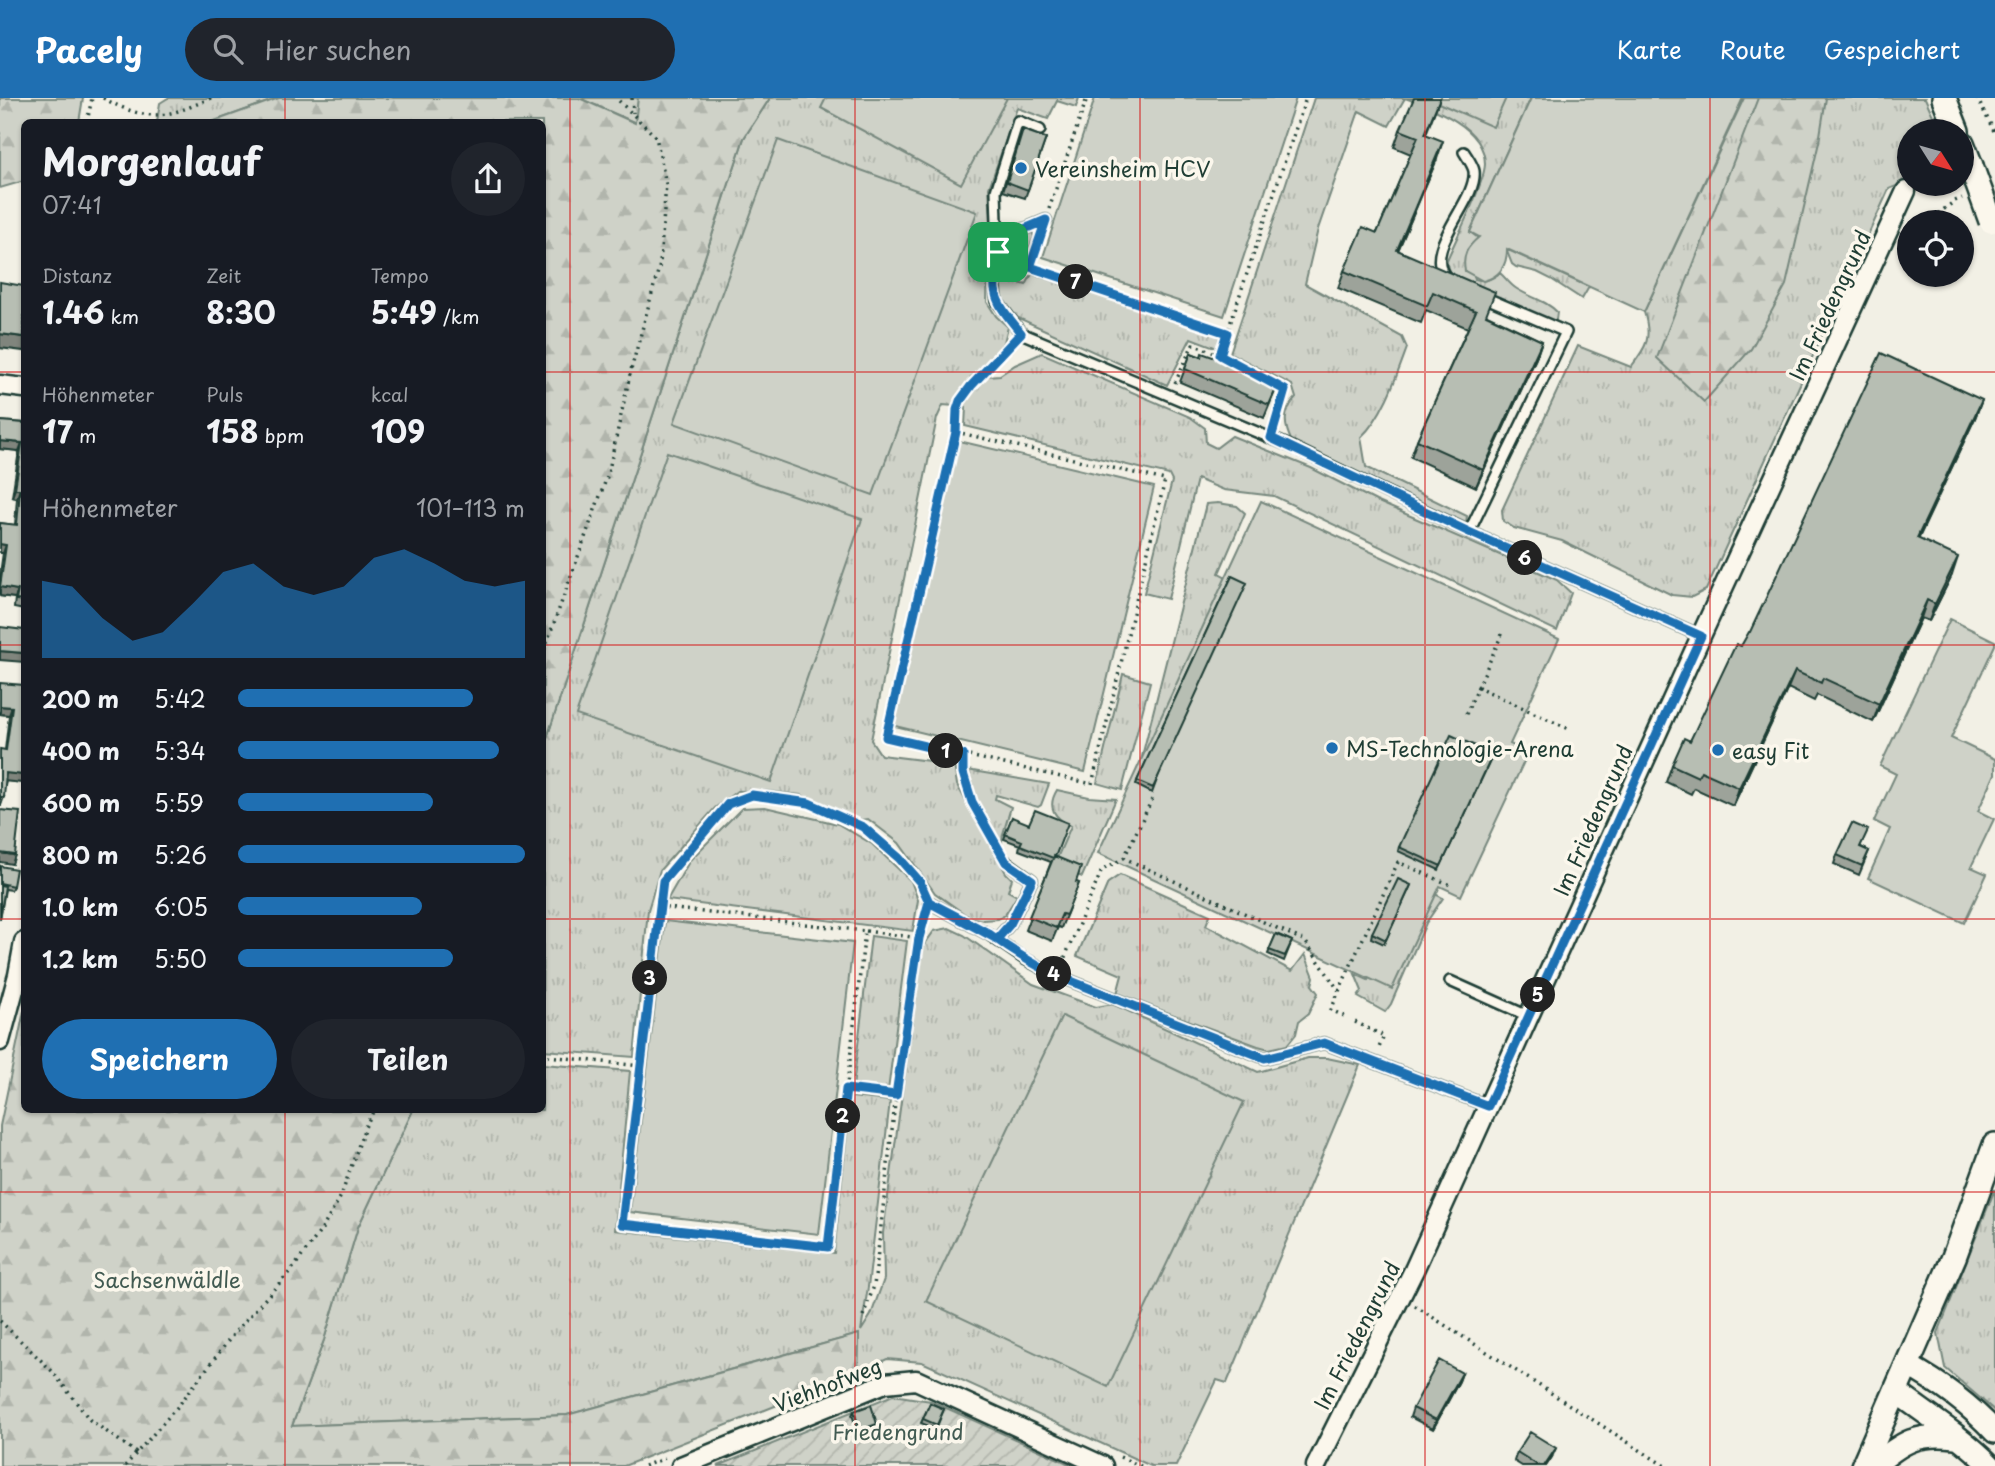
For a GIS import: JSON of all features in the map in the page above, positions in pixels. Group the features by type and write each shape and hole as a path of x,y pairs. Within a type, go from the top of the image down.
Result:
{"main road":[{"path":"1944,98 1952,119"},
{"path":"1974,174 1993,226"},
{"path":"1863,1466 1954,1257 1995,1145"}],"street":[{"name":"Im Friedengrund","path":"1316,1466 1401,1298 1904,196"},
{"path":"0,384 21,388"},
{"path":"0,1041 21,958"},
{"path":"1907,1365 1977,1412 1995,1432"},
{"name":"Viehhofweg","path":"681,1466 885,1383 916,1380 1103,1466"},
{"path":"1895,1391 1972,1447 1991,1466"},
{"path":"1874,1466 1892,1450 1913,1439 1932,1434 1955,1437"}],"lane":[{"path":"1040,130 1018,121 996,191 998,240 994,279 997,301 1021,333 1271,438 1469,532 1701,636"},
{"path":"1451,282 1443,274 1439,257 1446,236 1471,187 1474,172 1464,152"},
{"path":"998,240 1046,220"},
{"path":"1469,532 1566,332 1477,293"},
{"path":"997,939 1010,924 1032,880 1006,862"},
{"path":"929,902 1057,975 1265,1058 1324,1043 1488,1106"},
{"path":"1450,981 1528,1016"}],"path":[{"path":"88,119 92,98"},
{"path":"103,98 154,117 211,98"},
{"path":"546,645 608,474 631,370 660,264 666,184 656,137 616,98"},
{"path":"632,98 634,115"},
{"path":"1087,98 1030,267 1227,333"},
{"path":"1220,355 1306,98"},
{"path":"1977,98 1995,133"},
{"path":"1943,210 1955,201"},
{"path":"956,432 1165,480 1092,784 886,737 956,432 960,401 1021,333"},
{"path":"1169,395 1193,344 1220,355 1285,390 1271,438"},
{"path":"1466,714 1503,632"},
{"path":"1478,687 1569,729"},
{"path":"963,755 963,773 972,802 1006,862"},
{"path":"863,1316 874,1286 896,1095 919,938 929,902 920,882 899,858 863,827 809,803 752,795 728,804 663,881 622,1224 828,1247 865,930"},
{"path":"1057,975 1102,870 1124,858 1154,795"},
{"path":"1124,858 1305,941 1339,991"},
{"path":"1344,1016 1331,1010 1398,862 1453,886"},
{"path":"659,907 919,938"},
{"path":"1355,1022 1384,1036 1373,1062"},
{"path":"548,1056 640,1066"},
{"path":"846,1089 896,1095"},
{"path":"125,1466 179,1405 235,1332 294,1267 322,1229 341,1196 372,1113"},
{"path":"1401,1298 1665,1466"},
{"path":"0,1321 52,1371 90,1420 137,1453"}],"green space":[{"path":"0,98 83,98 80,119 21,119 21,182 0,188"},
{"path":"168,98 279,98 220,119 157,119 160,103"},
{"path":"279,98 579,98 635,123 638,98 770,98 744,138 546,741 546,119 220,119"},
{"path":"579,98 638,98 636,123"},
{"path":"770,98 1079,98 1076,107 1057,101 1048,119 1017,108 989,188 992,238 987,302 996,316 1008,327 1002,350 971,377 1000,375 1042,353 1190,417 1205,428 1206,443 1216,448 1232,436 1311,468 1376,501 1557,580 1571,593 1557,631 1274,496 1224,490 1197,479 1168,599 1144,593 1172,481 1169,475 965,426 966,407 943,405 937,418 871,740 881,755 954,764 957,785 1006,873 1012,879 1008,891 1017,896 1005,915 998,919 969,917 935,893 899,843 868,819 861,820 801,795 737,791 715,808 660,870 648,910 634,1057 546,1050 546,741 744,138"},
{"path":"826,98 1007,98 961,184 821,108"},
{"path":"1095,98 1296,98 1224,316 1043,257"},
{"path":"1314,98 1405,98 1389,126 1359,111 1318,229 1305,284 1402,337 1407,348 1383,407 1361,437 1366,467 1467,516 1466,523 1292,442 1287,430 1286,414 1296,398 1292,385 1230,353"},
{"path":"1405,98 1531,98 1470,232 1478,238 1467,250 1475,279 1488,280 1500,273 1522,292 1553,308 1557,312 1556,320 1550,321 1495,299 1466,284 1449,271 1447,260 1475,198 1483,173 1483,151 1467,129 1456,121"},
{"path":"1427,98 1506,98 1493,127"},
{"path":"1531,98 1743,98 1644,312 1507,249 1504,266 1494,277 1483,281 1465,271 1466,252 1479,237 1470,232"},
{"path":"1744,98 1925,98 1935,119 1897,119 1897,186 1889,189 1706,590 1692,597 1672,595 1562,541 1514,528 1503,521 1502,510 1578,346 1631,367 1641,353 1648,335 1644,312"},
{"path":"1758,98 1826,98 1819,142 1786,285 1751,349 1704,402 1657,358"},
{"path":"778,140 977,212 873,495 674,423"},
{"path":"1032,232 1034,237 1023,263 1017,267 1014,281 1026,285 1032,274 1220,335 1217,348 1191,338 1167,385 1014,316 1003,302 1003,249 1023,234"},
{"path":"1506,249 1589,287 1582,299 1537,272 1516,267"},
{"path":"959,441 1154,487 1085,772 891,725"},
{"path":"667,452 862,519 771,782 576,715"},
{"name":"MS-Technologie-Arena","path":"1261,501 1559,639 1510,744 1528,753 1461,896 1440,886 1392,989 1098,853"},
{"path":"1206,504 1237,506 1245,513 1219,573 1228,578 1136,780"},
{"path":"1950,619 1995,641 1951,738 1995,759 1995,774 1978,811 1994,819 1971,867 1987,874 1964,923 1868,878 1890,829 1874,821 1896,774 1880,766"},
{"path":"1123,674 1150,682 1122,790 1097,783"},
{"path":"967,770 1049,784 1038,807 996,795 995,799 1011,807 1001,847 971,791"},
{"path":"1057,790 1116,799 1082,877 1054,865 1071,826 1057,816 1052,807"},
{"path":"765,807 838,824 872,844 911,881 918,900 913,931 667,900 690,860 742,808"},
{"path":"1120,875 1210,915 1206,925 1292,971 1305,954 1314,977 1312,985 1318,993 1308,1014 1299,1021 1296,1034 1287,1045 1269,1049 1258,1046 1117,994 1122,975 1077,956 1108,883"},
{"path":"1416,884 1443,898 1426,923 1391,1004 1385,1012 1358,997 1362,991 1355,974 1368,980"},
{"path":"665,921 853,943 819,1234 630,1212"},
{"path":"949,928 964,935 1033,984 1096,1007 1113,1004 1258,1072 1308,1058 1327,1058 1360,1065 1227,1383 1217,1380 1176,1466 1151,1466 922,1362 887,1359 858,1373 859,1334 567,1415 292,1426 324,1340 358,1227 412,1113 546,1113 546,1064 630,1071 615,1230 834,1253 851,1097 890,1101 861,1331 871,1315 884,1279 883,1233 922,948 934,931"},
{"path":"871,936 907,941 888,1091 853,1087"},
{"path":"1062,1016 1244,1102 1108,1387 926,1301"},
{"name":"Sachsenwäldle","path":"21,1025 21,1113 412,1113 358,1227 324,1340 292,1426 567,1415 859,1334 858,1373 624,1466 0,1466 0,1126"},
{"path":"1995,1189 1995,1411 1945,1368 1938,1333"},
{"name":"Friedengrund","path":"893,1395 931,1401 1074,1466 718,1466"}],"building":[{"path":"1414,98 1440,98 1425,134 1443,141 1397,250 1495,292 1486,315 1542,341 1483,470 1417,440 1476,311 1433,292 1427,306 1344,271 1363,227 1377,233 1418,137 1400,130"},
{"name":"Vereinsheim HCV","path":"1023,130 1046,138 1028,190 1007,182"},
{"path":"0,282 21,286 21,337 0,334"},
{"path":"1191,353 1201,357 1202,353 1260,374 1258,378 1267,381 1265,385 1276,389 1269,405 1185,369"},
{"path":"1881,353 1982,400 1917,538 1958,557 1935,604 1927,600 1879,704 1823,678 1821,683 1795,671 1739,788 1701,771 1698,777 1672,765 1684,738 1690,741 1736,644 1741,646 1750,632"},
{"path":"0,421 21,423 21,443 0,441"},
{"path":"21,450 21,601 16,600 18,590 0,587 6,545 0,544 0,523 17,525 20,489 15,489"},
{"path":"1232,576 1247,583 1153,788 1137,781"},
{"path":"0,627 21,630 21,653 0,651"},
{"path":"0,683 21,685 21,775 6,773 4,797 0,797 0,749 6,750 12,707 0,706"},
{"path":"1451,735 1493,754 1441,866 1399,847"},
{"path":"0,810 20,812 15,855 0,853"},
{"path":"1035,810 1068,823 1053,858 1020,845 1022,841 1005,834 1012,817 1029,824"},
{"path":"1852,823 1868,830 1860,847 1869,851 1862,866 1837,855"},
{"path":"1054,856 1081,867 1076,882 1079,883 1066,915 1062,914 1056,928 1029,917"},
{"path":"0,866 16,869 13,886 0,883"},
{"path":"1398,879 1411,885 1386,940 1372,933"},
{"path":"0,885 5,886 0,919"},
{"path":"1276,934 1292,941 1285,956 1269,950"},
{"path":"1439,1360 1462,1373 1436,1420 1413,1408"},
{"path":"930,1403 944,1409 937,1425 923,1419"},
{"path":"871,1405 877,1424 860,1430 854,1411"},
{"path":"1530,1432 1556,1448 1544,1466 1539,1466 1517,1452"}],"place":[{"name":"Vereinsheim HCV","path":"1021,168"},
{"name":"MS-Technologie-Arena","path":"1332,748"},
{"name":"easy Fit","path":"1718,750"}],"route":[{"path":"998,252 994,279 997,301 1021,333 960,401 956,432 886,737 963,755 963,773 972,802 1006,862 1032,880 1010,924 997,939 929,902 919,938 896,1095 846,1089 828,1247 622,1224 663,881 728,804 752,795 809,803 863,827 899,858 920,882 929,902 988,933 997,939 1023,958 1053,974 1265,1058 1324,1043 1488,1106 1701,636 1469,532 1271,438 1285,390 1220,355 1227,333 1030,267 1046,220 998,240 998,252"}]}
